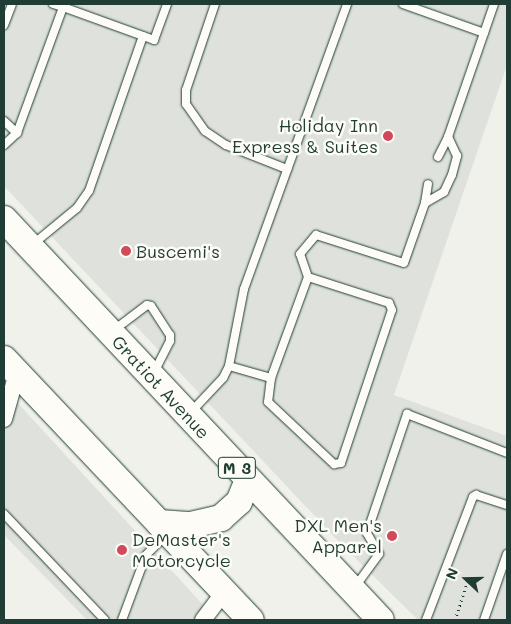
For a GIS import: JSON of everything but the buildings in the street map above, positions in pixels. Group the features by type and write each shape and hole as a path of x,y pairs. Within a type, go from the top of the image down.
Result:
{"main road":[{"name":"Gratiot Avenue","path":"4,219 381,620"},
{"path":"11,366 251,620"},
{"path":"164,528 191,525 221,518 239,502 248,480"}],"street":[{"path":"4,419 11,366"},
{"path":"203,620 224,592"}],"lane":[{"path":"4,25 12,4"},
{"path":"53,4 154,40 167,4"},
{"path":"215,4 186,90 186,104 205,131 226,145 287,170"},
{"path":"188,415 223,378 229,366 244,289 347,4"},
{"path":"403,4 484,33"},
{"path":"438,157 448,137 494,4"},
{"path":"4,145 17,133 63,7"},
{"path":"30,247 77,208 89,191 143,36"},
{"path":"4,121 17,133"},
{"path":"425,203 444,192 452,175 456,156 448,137"},
{"path":"308,277 389,303 392,310 341,463 334,464 268,402 271,378 308,277 300,254 316,235 404,263 425,203 428,184"},
{"path":"110,332 147,305 150,306 170,335 170,341 152,376"},
{"path":"229,366 271,378"},
{"path":"353,590 379,554 367,533 407,414 507,453"},
{"path":"426,620 473,497 476,495 507,505"},
{"path":"4,514 105,620"},
{"path":"122,620 146,555 164,528"},
{"path":"484,620 507,554"}],"path":[{"path":"455,620 468,580"}],"shaded area":[{"path":"4,4 507,4 507,65 394,395 507,436 507,620 418,620 343,546 4,186"},
{"path":"4,388 217,620 87,620 4,535"}],"place":[{"name":"Holiday Inn Express & Suites","path":"388,136"},
{"name":"Buscemi's","path":"126,251"},
{"name":"DXL Men's Apparel","path":"392,536"},
{"name":"DeMaster's Motorcycle","path":"122,550"}]}
